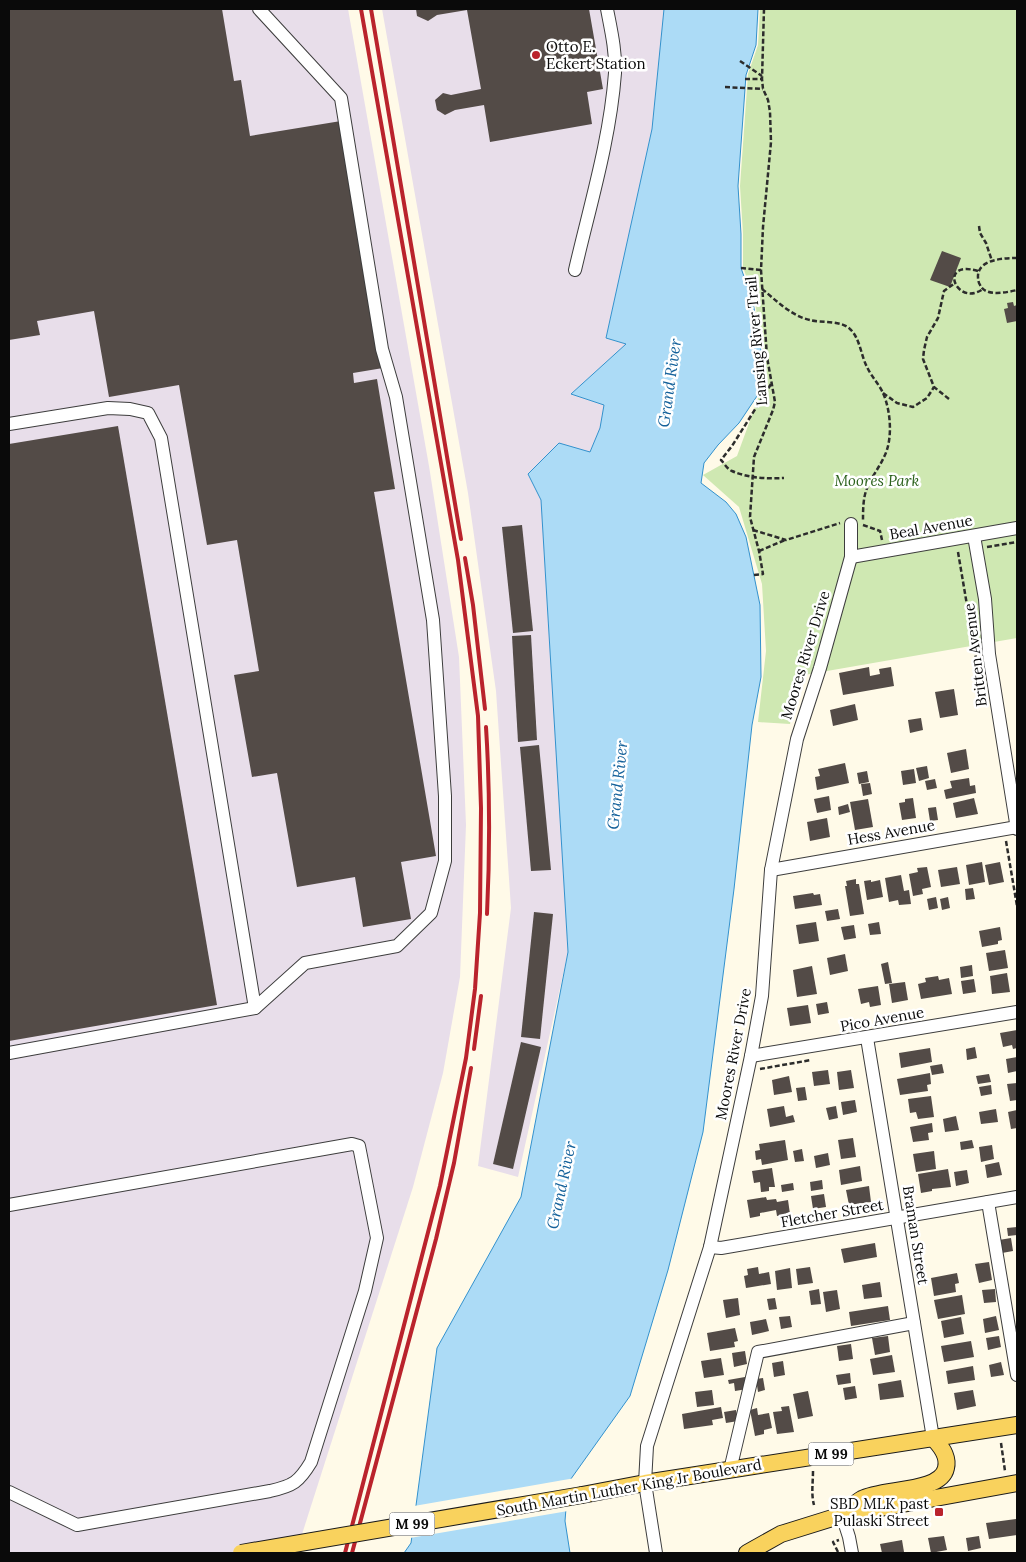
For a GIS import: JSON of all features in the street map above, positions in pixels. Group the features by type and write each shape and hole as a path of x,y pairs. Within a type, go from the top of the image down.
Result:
{"main road":[{"name":"South Martin Luther King Jr Boulevard","path":"241,1553 644,1483 1017,1425"},
{"path":"842,1515 863,1498 925,1486 938,1480 945,1474 947,1464 945,1454 933,1438"},
{"path":"747,1553 781,1534 842,1515 1017,1483"}],"street":[{"path":"9,1053 255,1008 305,963 397,946 431,913 445,862 445,796 433,620 396,397 382,349 341,98 259,9"},
{"path":"575,270 607,132 613,89 615,72 614,48 607,9"},
{"path":"9,424 108,408 130,409 148,412 161,438 255,1008"},
{"name":"Moores River Drive","path":"656,1553 644,1483 647,1446 710,1247 762,996 771,870 797,739 820,668 851,557 857,524"},
{"name":"Beal Avenue","path":"851,557 1017,528"},
{"name":"Britten Avenue","path":"974,536 985,599 989,654 1017,828"},
{"name":"Hess Avenue","path":"771,870 1017,828"},
{"name":"Pico Avenue","path":"751,1056 1017,1012"},
{"name":"Braman Street","path":"867,1038 933,1438"},
{"path":"9,1205 352,1144 359,1146 377,1238 365,1291 351,1337 311,1462 302,1478 288,1487 270,1491 77,1525 9,1492"},
{"name":"Fletcher Street","path":"710,1247 721,1248 1017,1197"},
{"path":"988,1202 1017,1375"},
{"path":"730,1470 758,1352 914,1323"},
{"path":"842,1515 852,1553"}],"path":[{"name":"Lansing River Trail","path":"754,575 763,574 750,517 754,457 774,410 775,402 767,357 760,270 771,142 768,100 762,89 764,9"},
{"path":"740,61 762,78"},
{"path":"745,79 762,78"},
{"path":"725,88 762,89"},
{"path":"979,226 992,262"},
{"path":"982,289 978,271 982,265 1017,258"},
{"path":"741,268 760,270"},
{"path":"978,271 964,268 957,270 954,276 955,284 960,290 970,294 982,289 992,293 1017,290"},
{"path":"949,400 934,387 923,359 928,337 938,318 944,291 955,284"},
{"path":"761,289 791,312 808,320 839,324 850,328 856,337 863,360 883,393 889,415 889,438 886,455 866,490 857,524"},
{"path":"772,383 721,460 730,470 752,477 784,478"},
{"path":"883,393 897,403 913,407 927,398 934,387"},
{"path":"759,551 838,523 857,524 880,531 883,552"},
{"path":"753,530 786,540"},
{"path":"1001,1442 1005,1472"},
{"path":"813,1471 811,1495 814,1505"}],"shaded area":[{"path":"9,9 348,9 429,466 459,657 466,825 460,977 443,1073 413,1187 296,1553 9,1553"},
{"path":"382,9 664,9 652,129 606,338 626,344 571,394 604,405 600,428 590,452 528,474 541,500 568,952 518,1177 478,1166 511,908 496,691 468,493"}],"green space":[{"name":"Moores Park","path":"760,9 1017,9 1017,638 804,675 790,724 758,722 766,651 762,584 739,507 703,475 737,456 760,393 765,368 755,302 743,267 740,186 748,74 758,45"}],"water":[{"name":"Grand River","path":"664,9 758,9 756,45 746,75 738,186 741,268 753,302 764,369 759,393 739,423 704,463 701,483 726,502 736,514 746,537 760,605 761,677 752,725 734,889 703,1132 668,1270 630,1396 568,1483 565,1521 570,1553 404,1553 411,1543 437,1348 521,1197 568,952 541,500 528,474 559,443 590,452 600,428 604,405 571,394 626,344 606,338 652,129"}],"pier":[{"path":"575,1478 571,1484 568,1511 410,1538 414,1506"}],"building":[{"path":"9,9 222,9 234,81 241,80 250,136 341,121 383,368 353,373 354,383 377,379 395,489 374,492 436,856 401,862 411,919 363,927 355,877 297,887 277,773 252,777 234,675 259,671 237,540 207,545 179,385 109,397 94,311 37,321 40,335 9,340"},
{"name":"Otto E. Eckert Station","path":"416,9 589,9 603,89 587,92 592,124 490,142 484,105 455,110 445,115 437,110 435,100 443,93 451,95 481,89 467,10 437,15 428,21 417,16"},
{"path":"942,251 961,258 950,287 930,280"},
{"path":"1013,302 1014,306 1017,305 1017,321 1007,323 1004,309 1008,308 1007,303"},
{"path":"118,426 217,1005 9,1041 9,444"},
{"path":"522,525 533,631 513,633 502,527"},
{"path":"531,635 537,740 518,742 512,636"},
{"path":"869,667 870,676 880,674 879,669 891,667 894,686 843,695 839,673"},
{"path":"954,689 958,715 940,718 935,692"},
{"path":"855,704 858,720 833,726 830,710"},
{"path":"921,718 923,730 910,733 908,720"},
{"path":"539,745 551,870 531,871 520,747"},
{"path":"966,749 969,769 951,773 947,753"},
{"path":"845,763 849,783 817,790 815,777 820,776 818,769"},
{"path":"927,766 929,778 919,781 916,768"},
{"path":"914,769 916,783 903,785 901,771"},
{"path":"867,771 869,782 859,784 857,773"},
{"path":"969,778 970,786 975,785 976,793 946,799 944,790 952,788 950,781"},
{"path":"935,779 937,788 927,790 925,781"},
{"path":"870,783 872,794 863,796 861,784"},
{"path":"829,796 831,810 817,813 814,799"},
{"path":"913,798 916,818 902,820 899,803 905,802 905,799"},
{"path":"974,798 978,814 956,818 953,803"},
{"path":"868,799 873,827 855,830 850,802"},
{"path":"848,804 850,812 839,815 838,807"},
{"path":"936,807 938,820 930,821 928,808"},
{"path":"827,818 830,837 810,841 807,822"},
{"path":"982,862 985,882 969,885 966,865"},
{"path":"1000,862 1004,882 989,885 985,865"},
{"path":"927,867 931,887 922,889 923,894 913,896 909,874 918,872 917,868"},
{"path":"957,867 960,884 941,887 938,870"},
{"path":"901,875 904,891 909,890 911,904 899,905 898,900 889,902 885,878"},
{"path":"856,879 856,884 859,884 864,914 850,916 845,886 847,886 846,881"},
{"path":"871,880 871,882 880,880 883,897 867,900 864,881"},
{"path":"973,888 975,899 966,900 965,889"},
{"path":"813,893 814,895 820,894 822,905 795,909 793,896"},
{"path":"936,897 938,908 929,910 927,899"},
{"path":"948,897 950,908 942,910 940,899"},
{"path":"838,909 840,919 827,921 825,911"},
{"path":"534,912 553,914 540,1039 521,1037"},
{"path":"816,922 819,941 799,944 796,925"},
{"path":"879,922 881,934 870,935 868,924"},
{"path":"854,925 856,938 844,940 841,927"},
{"path":"1000,927 1002,940 998,941 998,944 982,947 979,931"},
{"path":"1005,950 1008,968 989,971 986,953"},
{"path":"845,954 848,971 830,975 827,958"},
{"path":"888,962 892,983 885,984 881,964"},
{"path":"972,965 973,976 961,978 960,967"},
{"path":"812,966 817,994 797,997 793,970"},
{"path":"1007,973 1010,992 992,994 990,976"},
{"path":"938,976 939,980 949,978 952,994 921,999 918,984 926,982 925,978"},
{"path":"974,979 976,992 963,994 961,981"},
{"path":"905,982 908,1000 892,1003 889,984"},
{"path":"878,986 881,1005 870,1007 869,1002 861,1004 858,989"},
{"path":"827,1002 829,1013 818,1015 816,1004"},
{"path":"808,1005 811,1023 790,1026 787,1008"},
{"path":"1017,1030 1017,1048 1013,1049 1012,1045 1003,1047 1000,1033"},
{"path":"521,1042 541,1047 513,1169 493,1164"},
{"path":"975,1047 977,1058 967,1060 966,1049"},
{"path":"930,1048 932,1062 901,1068 899,1053"},
{"path":"1017,1057 1017,1071 1008,1073 1006,1059"},
{"path":"942,1064 944,1073 932,1075 930,1066"},
{"path":"828,1070 830,1084 814,1086 812,1072"},
{"path":"851,1070 854,1088 839,1090 837,1072"},
{"path":"930,1073 931,1084 927,1085 928,1091 900,1095 897,1079"},
{"path":"989,1074 991,1082 978,1084 976,1076"},
{"path":"789,1076 792,1092 774,1095 772,1080"},
{"path":"1017,1083 1017,1100 1010,1101 1007,1084"},
{"path":"991,1085 992,1094 981,1096 979,1087"},
{"path":"805,1087 807,1100 798,1101 796,1088"},
{"path":"931,1096 934,1117 918,1119 916,1112 910,1113 908,1099"},
{"path":"855,1100 857,1112 843,1115 841,1102"},
{"path":"784,1106 786,1117 793,1115 795,1122 770,1127 767,1109"},
{"path":"836,1106 838,1118 829,1120 826,1108"},
{"path":"996,1109 998,1122 981,1124 979,1112"},
{"path":"1017,1110 1017,1128 1011,1129 1008,1112"},
{"path":"956,1116 959,1130 945,1132 943,1119"},
{"path":"932,1123 933,1132 928,1133 929,1140 913,1142 910,1127"},
{"path":"853,1138 856,1157 841,1159 838,1140"},
{"path":"785,1140 788,1160 762,1165 761,1159 756,1160 755,1151 760,1150 759,1144"},
{"path":"972,1140 974,1148 961,1150 960,1142"},
{"path":"992,1145 994,1159 981,1162 979,1147"},
{"path":"802,1149 804,1161 795,1162 793,1151"},
{"path":"934,1151 936,1169 916,1172 913,1154"},
{"path":"828,1153 830,1165 816,1168 814,1156"},
{"path":"999,1162 1002,1175 987,1178 985,1165"},
{"path":"860,1166 862,1181 841,1185 839,1170"},
{"path":"772,1168 775,1187 769,1187 769,1191 761,1192 760,1182 754,1183 752,1171"},
{"path":"948,1169 951,1187 932,1189 932,1191 921,1193 918,1174"},
{"path":"967,1170 969,1183 956,1186 954,1172"},
{"path":"822,1180 823,1189 811,1191 810,1182"},
{"path":"793,1183 794,1190 782,1192 781,1185"},
{"path":"869,1186 871,1202 849,1205 846,1190"},
{"path":"824,1194 826,1207 813,1209 811,1196"},
{"path":"766,1197 767,1200 776,1199 777,1202 788,1200 790,1214 777,1216 776,1210 760,1213 760,1216 750,1218 747,1200"},
{"path":"1017,1227 1017,1235 1008,1236 1007,1228"},
{"path":"1011,1238 1013,1251 1002,1253 999,1240"},
{"path":"875,1243 877,1257 844,1263 841,1249"},
{"path":"989,1262 992,1280 979,1283 975,1264"},
{"path":"758,1267 759,1274 769,1272 771,1284 746,1288 744,1276 748,1275 747,1269"},
{"path":"810,1267 813,1283 798,1285 796,1269"},
{"path":"790,1268 792,1288 777,1290 775,1271"},
{"path":"957,1273 959,1283 955,1284 956,1292 934,1296 931,1278"},
{"path":"880,1282 882,1297 864,1299 862,1285"},
{"path":"819,1289 821,1304 811,1305 809,1291"},
{"path":"995,1289 996,1302 984,1303 982,1290"},
{"path":"837,1290 840,1309 826,1312 823,1292"},
{"path":"962,1295 965,1314 938,1319 934,1300"},
{"path":"738,1298 740,1315 726,1318 723,1300"},
{"path":"775,1298 777,1309 769,1310 767,1299"},
{"path":"888,1306 890,1320 851,1326 849,1312"},
{"path":"790,1316 792,1327 781,1329 779,1317"},
{"path":"996,1316 999,1330 985,1333 983,1319"},
{"path":"961,1317 964,1334 944,1338 941,1321"},
{"path":"766,1319 769,1331 752,1335 750,1322"},
{"path":"735,1328 738,1341 734,1342 735,1347 710,1351 707,1333"},
{"path":"888,1336 890,1352 875,1355 872,1338"},
{"path":"999,1336 1001,1347 988,1350 986,1338"},
{"path":"971,1341 974,1357 944,1362 941,1346"},
{"path":"851,1344 853,1359 839,1361 837,1346"},
{"path":"745,1351 747,1364 734,1367 732,1353"},
{"path":"892,1355 895,1372 873,1375 870,1359"},
{"path":"721,1358 724,1375 704,1378 701,1361"},
{"path":"783,1361 785,1375 774,1377 772,1363"},
{"path":"1001,1362 1004,1375 991,1377 989,1365"},
{"path":"973,1366 975,1380 948,1384 946,1371"},
{"path":"850,1373 851,1383 838,1385 836,1375"},
{"path":"745,1377 747,1389 735,1391 734,1383 729,1384 728,1380"},
{"path":"763,1378 765,1390 758,1392 756,1379"},
{"path":"901,1380 904,1397 880,1400 878,1384"},
{"path":"855,1386 857,1398 845,1400 843,1388"},
{"path":"712,1390 714,1405 697,1407 695,1392"},
{"path":"973,1390 976,1406 957,1410 954,1393"},
{"path":"808,1391 813,1416 798,1419 793,1394"},
{"path":"789,1406 794,1432 777,1434 773,1412 782,1411 781,1407"},
{"path":"721,1407 723,1418 712,1420 713,1425 684,1429 682,1414"},
{"path":"757,1408 758,1415 769,1413 772,1428 764,1430 764,1434 755,1436 750,1410"},
{"path":"736,1410 738,1421 726,1423 724,1412"},
{"path":"1016,1519 1017,1535 989,1539 986,1523"},
{"path":"944,1536 947,1550 931,1553 928,1538"},
{"path":"979,1536 981,1548 968,1551 966,1538"},
{"path":"902,1540 904,1552 882,1553 880,1544"}],"railway":[{"path":"345,1553 440,1186 466,1058 475,989 480,913 481,808 478,716 458,560 361,9"},
{"path":"371,9 461,539"},
{"path":"465,558 473,605 485,709"},
{"path":"486,727 489,820 487,914"},
{"path":"474,1049 481,996"},
{"path":"352,1553 436,1239 454,1163 471,1068"}],"place":[{"name":"Otto E. Eckert Station","path":"536,55"},
{"name":"SBD MLK past Pulaski Street","path":"939,1512"}]}
